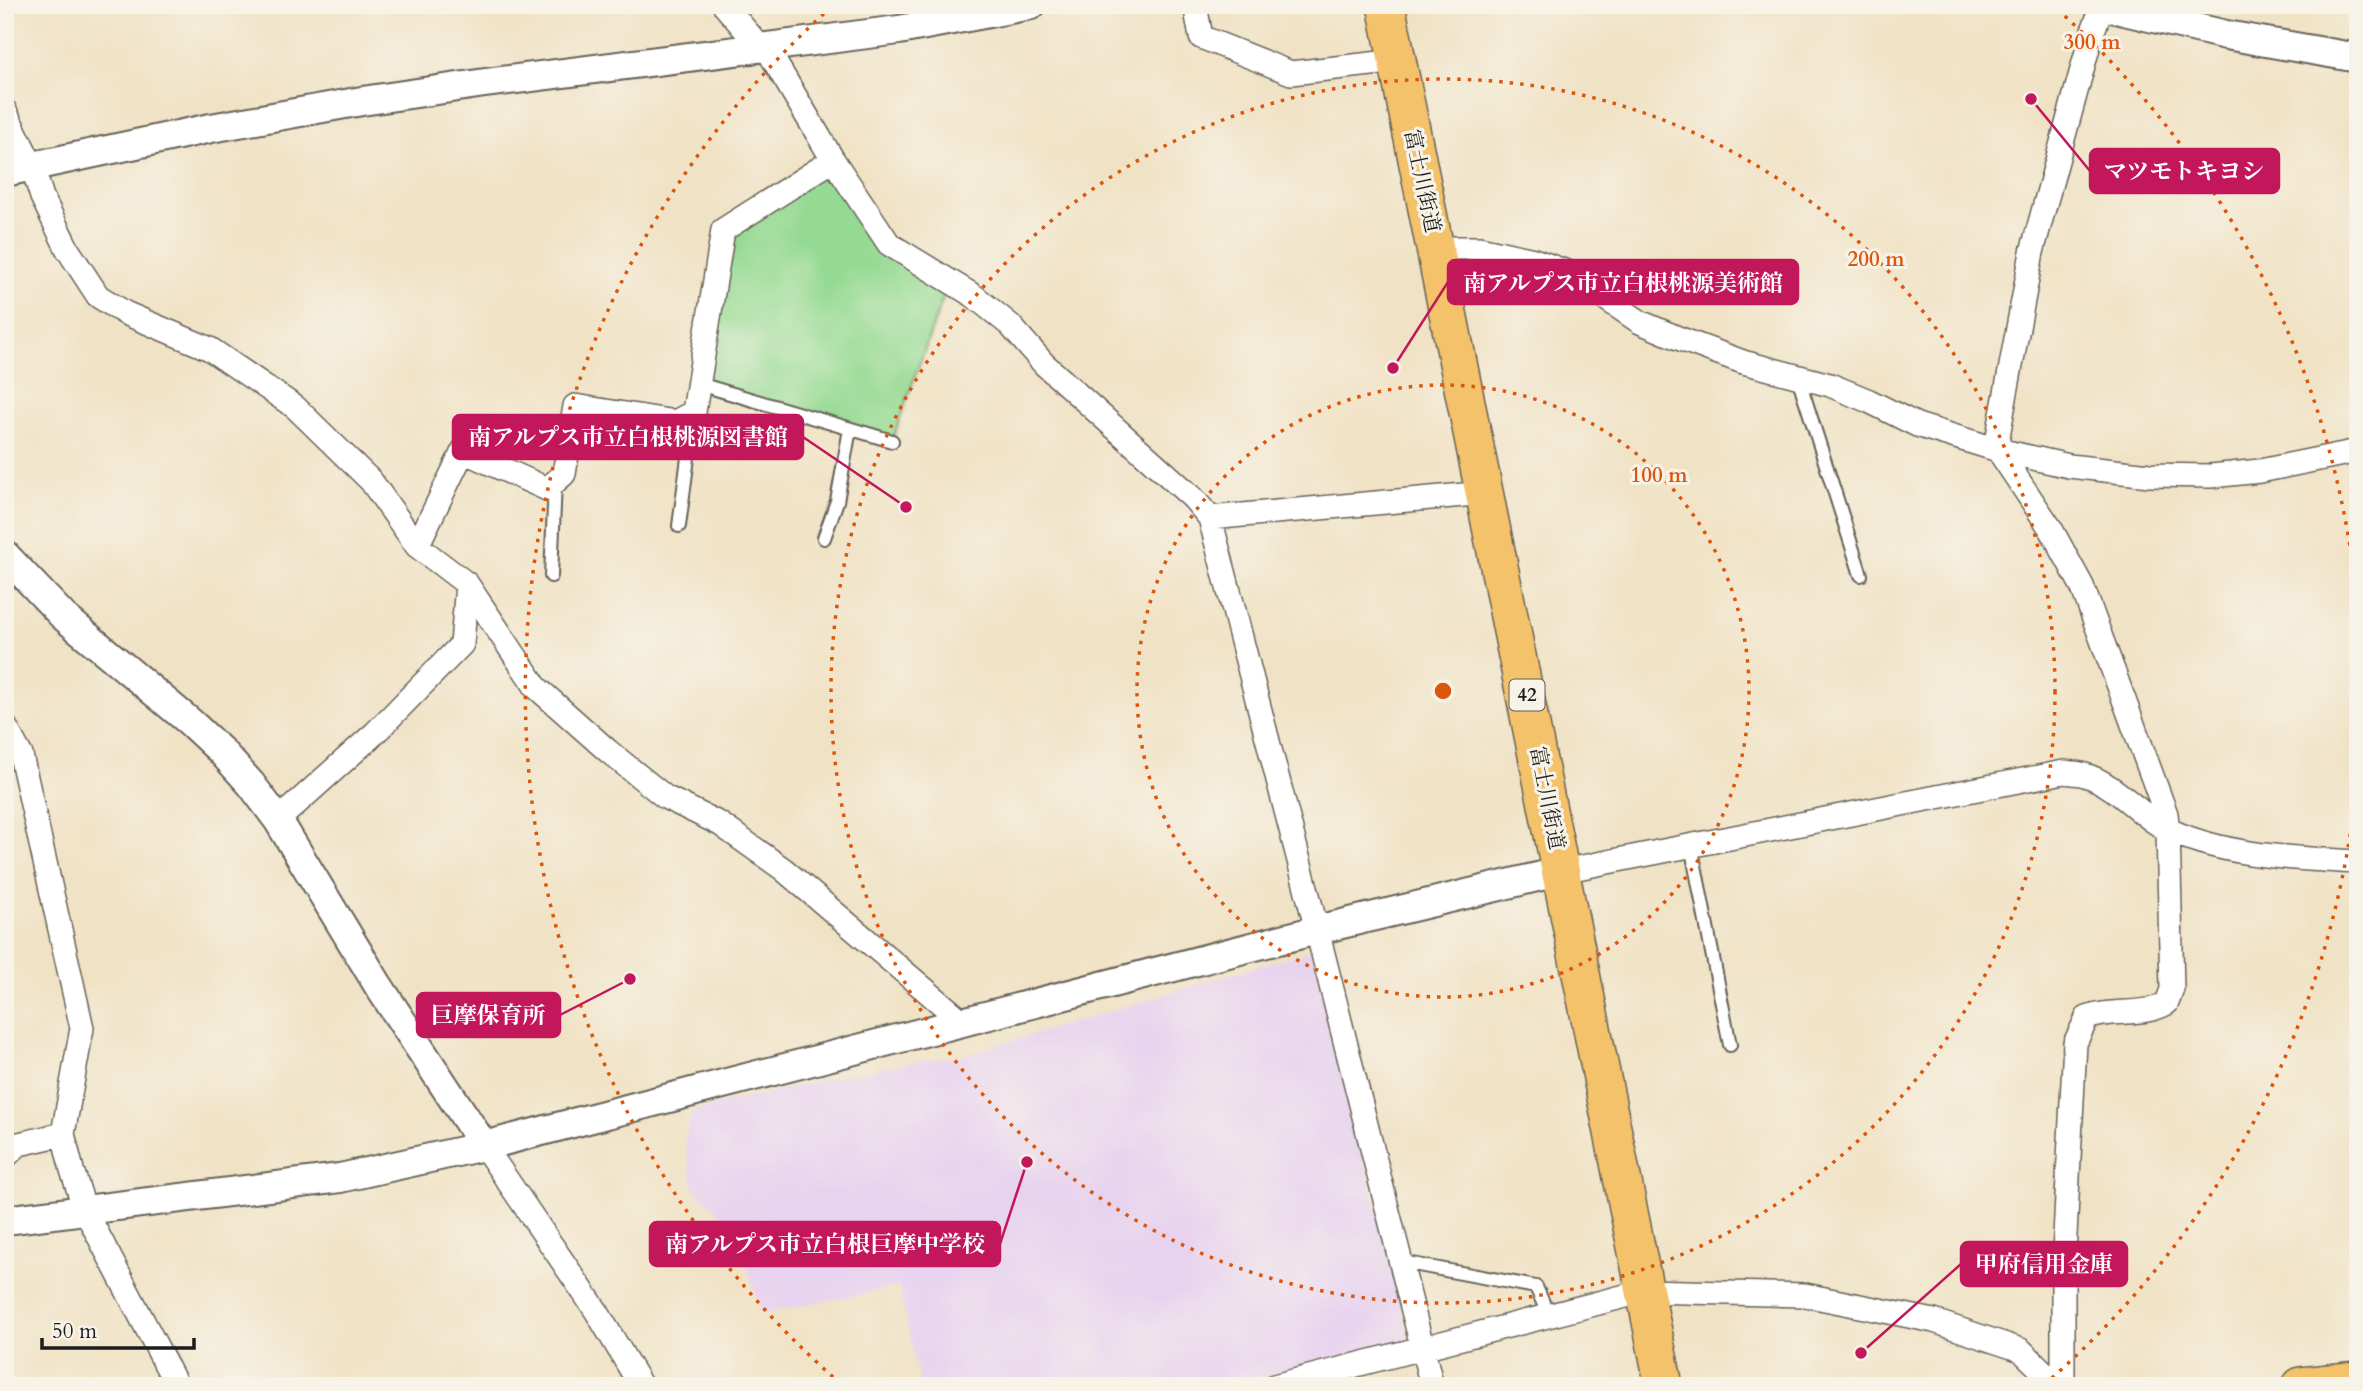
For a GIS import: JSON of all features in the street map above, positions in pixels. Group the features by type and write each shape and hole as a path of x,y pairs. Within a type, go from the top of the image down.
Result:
{"main road":[{"name":"富士川街道","path":"1386,5 1664,1386"},
{"path":"2301,1386 2358,1380"}],"street":[{"path":"724,5 763,47 889,244 974,296 1010,325 1044,364 1193,499 1210,518 1432,1386"},
{"path":"18,169 211,128 362,101 899,30 1031,5"},
{"path":"1195,5 1201,37 1290,74 1398,61"},
{"path":"2061,1386 2063,1274 2075,1043 2087,1018 2099,1013 2158,1009 2167,1003 2172,989 2168,830 2166,814 2082,586 2052,529 1998,450 1998,436 2032,252 2092,33 2102,6 2226,36 2358,58"},
{"path":"5,111 18,169 42,197 68,250 98,296 125,313 210,349 295,407 371,481 417,546 467,584 536,687 665,797 720,824 783,869 963,1022"},
{"path":"417,546 463,451 547,489 564,474 575,406 674,422 694,412 723,230 833,160"},
{"path":"1436,248 1479,248 1534,260 1567,272 1640,322 1743,362 1830,385 1916,425 1998,450 2082,467 2150,475 2211,476 2260,471 2358,451"},
{"path":"1210,518 1486,493"},
{"path":"5,555 63,616 190,722 251,784 278,820 378,985 597,1312 641,1386"},
{"path":"278,820 375,733 462,645 467,584"},
{"path":"5,726 21,755 82,1028 63,1134 85,1210 177,1386"},
{"path":"5,1220 340,1178 484,1146 1317,930 1562,871 2064,772 2085,775 2102,783 2168,830 2207,845 2358,862"},
{"path":"5,1157 19,1144 63,1134"},
{"path":"1274,1386 1646,1291 1805,1294 1934,1321 2021,1350 2061,1386"}],"lane":[{"path":"1798,377 1861,575"},
{"path":"699,384 892,441"},
{"path":"679,526 694,412"},
{"path":"824,538 837,500 850,429"},
{"path":"551,576 555,482"},
{"path":"1692,845 1730,1045"},
{"path":"1402,1262 1536,1287 1549,1316"}],"shaded area":[{"path":"1312,950 1409,1339 1227,1386 920,1386 899,1287 761,1313 737,1232 693,1187 685,1137 692,1111 836,1077 925,1060 962,1056"}],"green space":[{"path":"833,160 889,244 949,281 892,441 699,384 723,230"}],"place":[{"name":"マツモトキヨシ","path":"2031,99"},
{"name":"南アルプス市立白根桃源美術館","path":"1393,368"},
{"name":"南アルプス市立白根桃源図書館","path":"906,507"},
{"name":"巨摩保育所","path":"630,979"},
{"name":"南アルプス市立白根巨摩中学校","path":"1027,1162"},
{"name":"甲府信用金庫","path":"1861,1353"}]}
